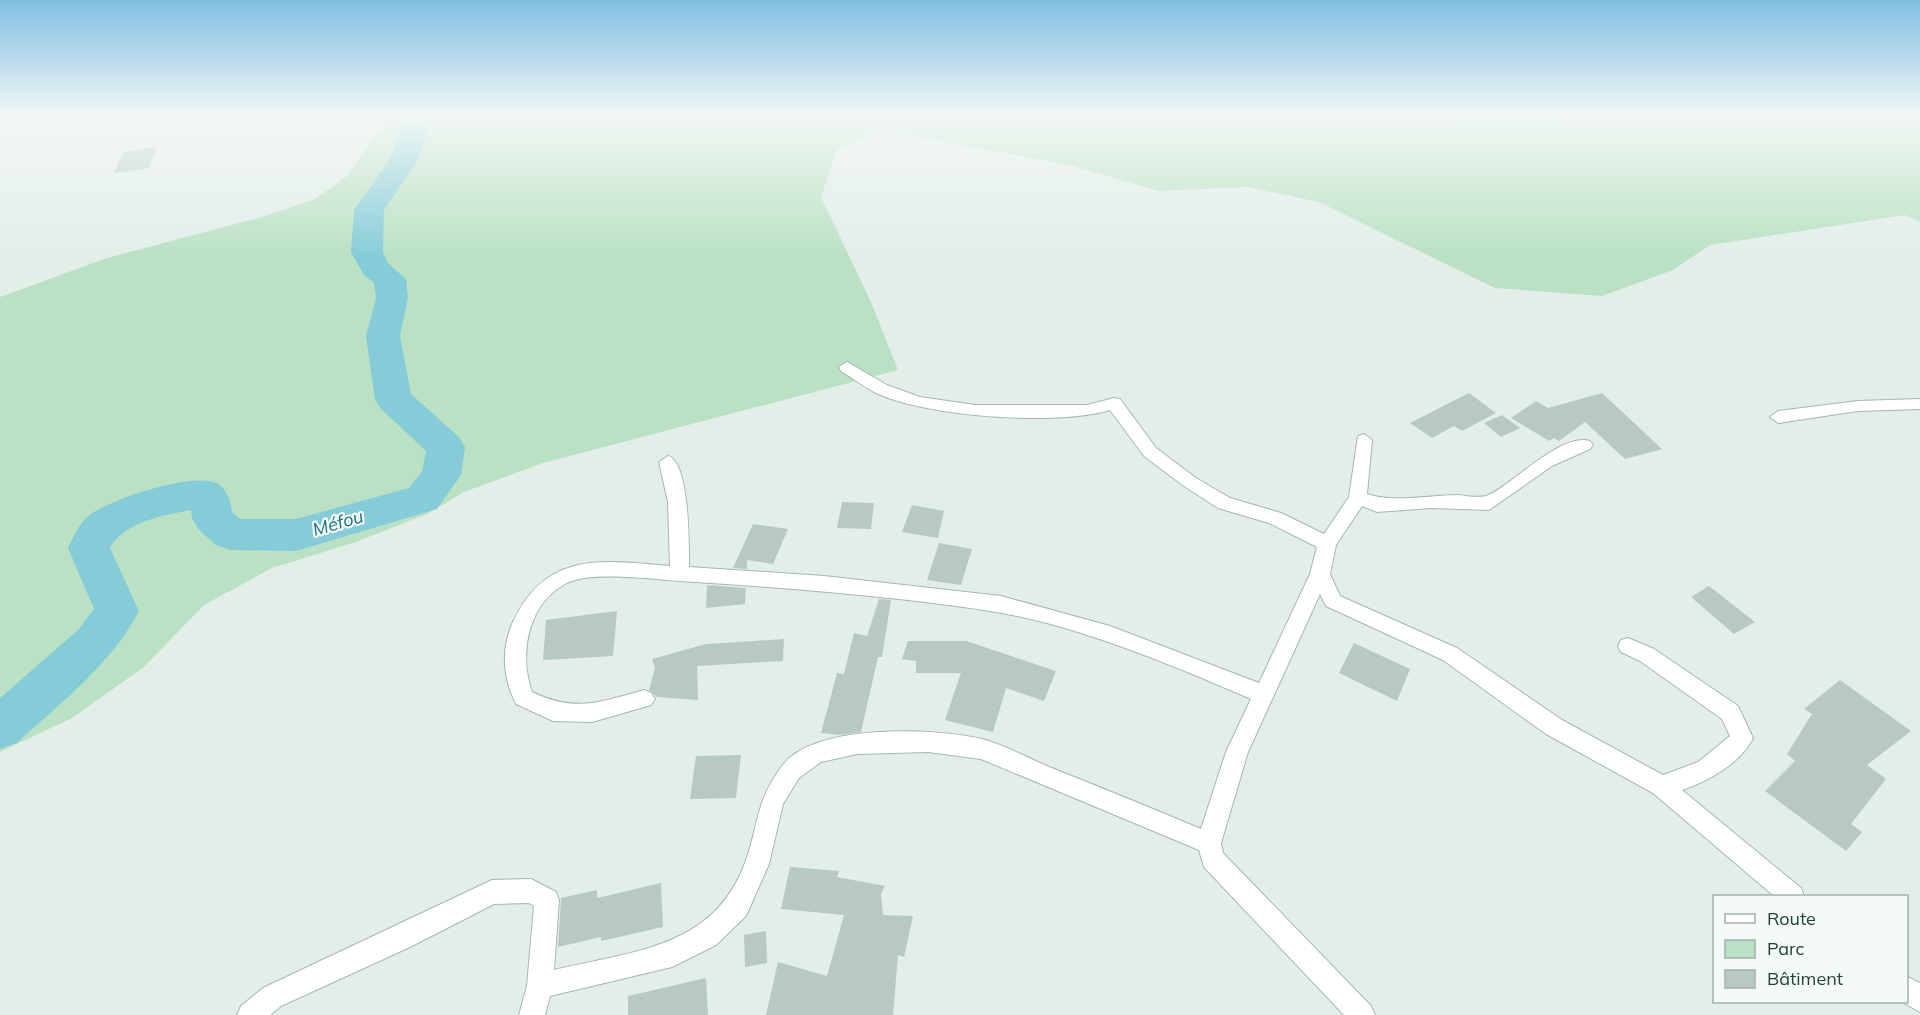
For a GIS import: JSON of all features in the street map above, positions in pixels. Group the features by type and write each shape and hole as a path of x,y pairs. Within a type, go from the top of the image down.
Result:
{"street":[{"path":"847,368 881,390 909,399 975,410 1088,411 1114,403 1150,452 1190,482 1224,503 1275,518 1327,544"},
{"path":"1778,417 1858,406 1920,404"},
{"path":"1362,1015 1212,859 1209,843 1216,810 1237,752 1320,574 1327,544 1358,498 1364,440"},
{"path":"1358,498 1377,506 1431,501 1489,503 1546,462 1584,445"},
{"path":"668,462 672,474 680,574"},
{"path":"644,699 592,713 553,712 523,698 514,663 523,619 541,592 559,578 583,571 809,580 976,600 1052,616 1173,656 1263,694"},
{"path":"1320,574 1333,601 1450,654 1554,727 1661,786 1790,895"},
{"path":"1628,646 1647,655 1730,712 1742,738 1721,760 1691,778 1661,786"},
{"path":"540,986 672,954 707,936 737,907 758,864 772,801 791,771 815,753 826,750 857,744 928,742 982,749 1209,843"},
{"path":"250,1015 272,997 401,938 492,892 531,891 547,900 540,986 532,1015"},
{"path":"1908,990 1920,999"}],"green space":[{"path":"356,162 833,162 821,197 871,302 898,370 543,463 464,492 427,514 353,543 272,568 204,605 144,667 72,718 0,752 0,297 107,258 262,217 315,199 347,176"},
{"path":"1055,162 1920,162 1920,222 1905,215 1710,245 1673,270 1602,296 1495,288 1319,202 1247,187 1159,191"}],"building":[{"path":"119,162 151,162 149,168 114,173"},
{"path":"1469,393 1496,413 1462,431 1454,426 1432,438 1410,423"},
{"path":"1602,393 1662,449 1625,459 1585,422 1559,441 1554,438 1549,441 1511,418 1536,401 1548,408"},
{"path":"1502,415 1520,428 1501,437 1484,423"},
{"path":"842,502 874,503 871,529 837,528"},
{"path":"912,505 944,511 938,538 902,532"},
{"path":"753,524 788,529 773,564 747,560 747,569 733,568"},
{"path":"939,543 972,549 961,585 927,580"},
{"path":"707,585 746,588 745,604 706,608"},
{"path":"1709,586 1755,622 1734,634 1691,597"},
{"path":"879,599 891,600 882,657 878,657 861,732 839,735 821,733 837,673 844,674 854,633 867,636"},
{"path":"617,611 613,656 543,660 546,620"},
{"path":"784,639 783,661 697,666 698,700 657,697 649,690 655,668 652,659 706,644"},
{"path":"908,641 966,641 1056,671 1044,701 1006,688 993,732 945,720 961,673 916,673 916,661 902,659"},
{"path":"1354,643 1410,669 1397,701 1339,673"},
{"path":"1840,680 1911,731 1867,765 1886,779 1851,824 1862,832 1846,851 1765,791 1795,761 1787,754 1812,714 1804,709"},
{"path":"741,755 736,798 690,799 696,756"},
{"path":"790,867 839,871 837,877 885,886 881,894 883,915 913,916 904,957 898,955 893,1015 766,1015 778,962 827,976 844,915 781,909"},
{"path":"661,883 663,927 601,941 601,937 558,947 561,898 597,890 597,898"},
{"path":"766,931 767,963 745,967 744,935"},
{"path":"706,978 708,1015 628,1015 628,996"}],"waterway":[{"name":"Méfou","path":"0,728 94,643 117,611 89,548 99,530 109,522 149,505 203,494 211,502 212,518 231,534 296,535 423,499 441,475 446,447 393,399 383,336 392,298 390,279 375,268 367,252 369,210 403,162"}]}
